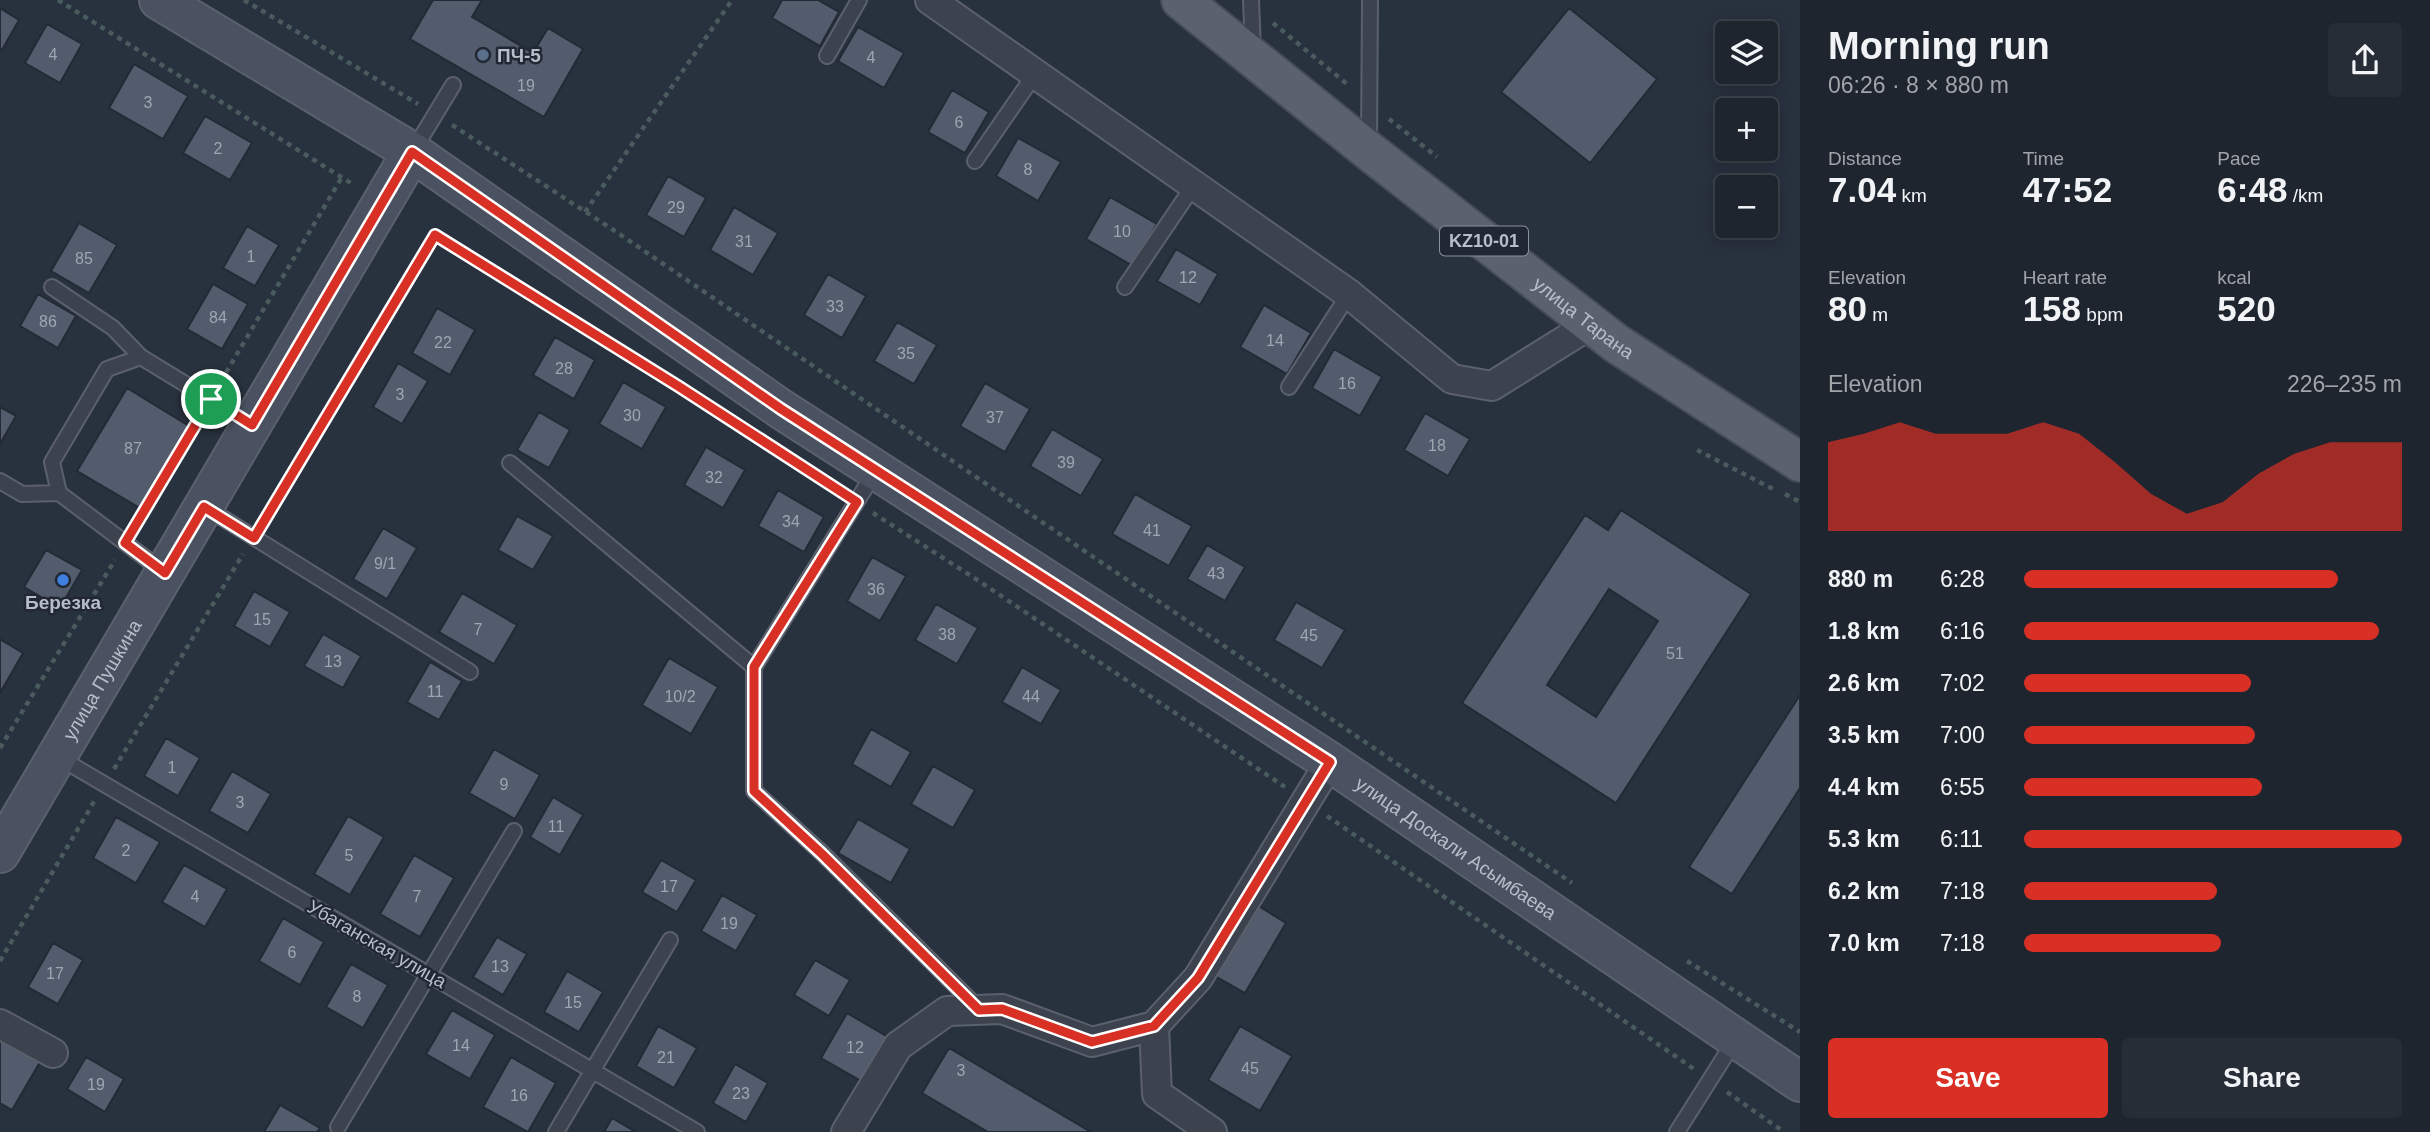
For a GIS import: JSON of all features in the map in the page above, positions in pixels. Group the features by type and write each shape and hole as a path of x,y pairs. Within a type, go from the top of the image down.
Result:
{"main road":[{"name":"улица Тарана","path":"1181,0 1368,151 1617,344 1797,458"}],"street":[{"name":"улица Доскали Асымбаева","path":"159,0 412,152 781,409 866,486 1330,762 1800,1082"},
{"path":"930,0 1349,294 1452,379 1492,386 1591,324"},
{"name":"улица Пушкина","path":"0,853 15,817 57,756 412,152"},
{"path":"846,1132 898,1046 947,1011 1002,1009 1092,1042 1154,1026 1198,978 1330,762"},
{"path":"0,1024 53,1053"},
{"path":"1154,1026 1157,1094 1212,1132"}],"lane":[{"path":"827,56 859,0"},
{"path":"1251,0 1254,58"},
{"path":"1368,151 1370,0"},
{"path":"975,161 1035,74"},
{"path":"412,152 453,85"},
{"path":"1125,286 1194,185"},
{"path":"52,287 113,328 141,357 252,425"},
{"path":"1289,387 1349,294"},
{"path":"59,493 52,462 107,369 141,357"},
{"path":"510,463 754,667"},
{"path":"0,481 22,494 59,493 165,573"},
{"path":"866,486 754,667 754,791 822,854 979,1010"},
{"path":"204,507 470,672"},
{"name":"Убаганская улица","path":"57,756 697,1132"},
{"path":"338,1127 514,831"},
{"path":"556,1132 670,940"},
{"path":"1677,1132 1736,1039"}],"path":[{"path":"58,0 355,185"},
{"path":"244,0 435,114 585,212 1575,884"},
{"path":"585,212 732,0"},
{"path":"0,748 342,177"},
{"path":"0,961 435,235 678,386 866,486 990,589 1438,890 1784,1132"},
{"path":"1697,450 1800,502"},
{"path":"1678,955 1800,1032"}],"building":[{"path":"433,0 482,0 472,17 533,53 548,28 583,49 544,117 410,39"},
{"path":"782,0 818,0 839,12 820,46 772,18"},
{"path":"0,8 19,20 2,50 0,49"},
{"path":"1569,8 1657,79 1590,163 1501,92"},
{"path":"47,24 82,44 60,83 25,63"},
{"path":"858,27 904,53 884,88 838,61"},
{"path":"134,64 188,96 163,139 109,108"},
{"path":"952,90 989,112 965,153 928,132"},
{"path":"205,116 252,143 230,180 183,153"},
{"path":"1018,138 1061,162 1038,201 996,176"},
{"path":"668,176 706,198 684,237 646,215"},
{"path":"1110,197 1157,224 1133,266 1086,239"},
{"path":"734,207 778,233 753,275 710,250"},
{"path":"79,223 117,245 89,293 51,271"},
{"path":"247,226 279,245 255,286 223,268"},
{"path":"1176,249 1218,274 1200,305 1157,281"},
{"path":"828,274 866,296 842,338 804,315"},
{"path":"213,284 248,304 222,349 187,329"},
{"path":"38,294 76,316 58,348 20,326"},
{"path":"1264,305 1311,333 1287,374 1240,347"},
{"path":"437,308 475,330 450,375 412,353"},
{"path":"897,322 937,345 914,384 874,361"},
{"path":"555,337 595,360 574,399 533,375"},
{"path":"1334,349 1382,377 1360,416 1312,388"},
{"path":"398,363 428,381 402,424 373,407"},
{"path":"623,382 666,407 642,449 599,424"},
{"path":"985,383 1030,409 1005,452 960,426"},
{"path":"127,388 189,426 140,508 77,471"},
{"path":"0,407 16,416 0,444"},
{"path":"539,412 570,430 549,468 517,450"},
{"path":"1425,413 1470,439 1448,476 1404,450"},
{"path":"1052,429 1103,459 1081,496 1030,466"},
{"path":"706,447 745,470 723,508 684,485"},
{"path":"778,490 824,517 804,552 758,526"},
{"path":"1135,494 1192,526 1169,566 1112,534"},
{"path":"1621,510 1751,594 1616,803 1462,703 1585,515 1608,530","holes":["1609,589 1658,621 1596,717 1547,685"]},
{"path":"517,516 553,536 533,570 498,550"},
{"path":"383,528 417,548 387,599 353,579"},
{"path":"1207,545 1245,567 1225,601 1187,579"},
{"path":"46,550 82,570 60,608 24,587"},
{"path":"872,557 906,576 880,621 847,601"},
{"path":"254,591 290,612 270,647 234,626"},
{"path":"462,593 517,625 494,664 439,632"},
{"path":"1296,602 1345,630 1322,668 1274,640"},
{"path":"936,604 978,628 957,664 915,640"},
{"path":"323,634 361,656 343,688 304,666"},
{"path":"0,639 23,653 0,693"},
{"path":"669,658 718,687 691,734 642,705"},
{"path":"430,662 462,681 439,720 407,702"},
{"path":"1022,667 1061,690 1041,724 1002,702"},
{"path":"1800,695 1800,788 1732,894 1689,867"},
{"path":"871,729 911,752 891,787 852,764"},
{"path":"166,738 200,758 178,796 144,776"},
{"path":"494,749 540,775 515,819 469,793"},
{"path":"933,766 975,790 953,828 911,804"},
{"path":"232,771 271,794 248,833 209,811"},
{"path":"553,797 583,815 560,855 530,837"},
{"path":"348,816 384,837 350,895 314,874"},
{"path":"116,817 160,842 136,883 93,858"},
{"path":"858,819 910,849 891,883 838,853"},
{"path":"414,855 454,878 420,937 380,914"},
{"path":"661,860 696,880 677,912 642,892"},
{"path":"184,865 227,889 205,927 162,902"},
{"path":"722,895 757,915 736,951 701,931"},
{"path":"1257,905 1286,923 1245,993 1215,976"},
{"path":"283,918 324,942 300,985 259,961"},
{"path":"497,937 527,954 503,995 473,977"},
{"path":"53,943 83,960 58,1004 28,987"},
{"path":"815,960 850,980 829,1016 794,995"},
{"path":"351,964 388,985 363,1028 326,1007"},
{"path":"567,971 603,992 579,1032 544,1012"},
{"path":"452,1010 495,1035 470,1079 426,1054"},
{"path":"847,1013 888,1037 863,1082 821,1058"},
{"path":"658,1026 697,1048 674,1088 636,1066"},
{"path":"1240,1026 1292,1056 1260,1111 1208,1080"},
{"path":"0,1039 40,1062 12,1110 0,1103"},
{"path":"949,1048 1091,1132 988,1132 922,1093"},
{"path":"86,1057 124,1079 105,1112 67,1089"},
{"path":"511,1057 556,1083 528,1132 483,1107"},
{"path":"735,1064 768,1083 746,1122 713,1103"},
{"path":"280,1105 320,1128 317,1132 264,1132"},
{"path":"612,1118 636,1132 604,1132"}],"place":[{"name":"ПЧ-5","path":"483,55"},
{"name":"Березка","path":"63,580"}],"route":[{"path":"412,152 781,409 1330,762 1198,978 1154,1026 1092,1042 1002,1009 979,1010 822,854 754,791 754,667 857,502 678,386 435,235 254,538 204,507 165,573 125,543 211,399 252,425 412,152"}]}
